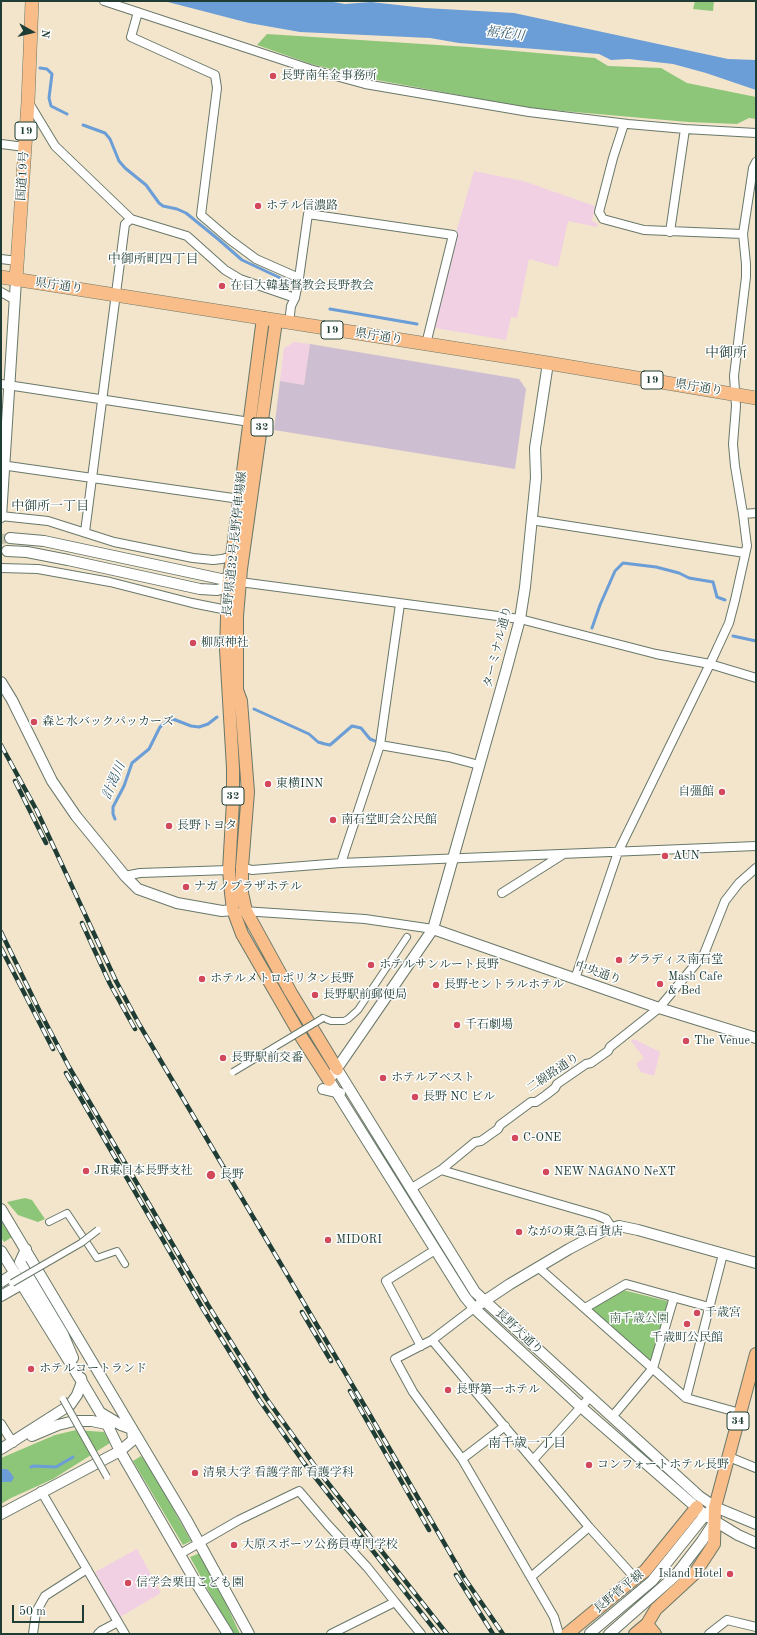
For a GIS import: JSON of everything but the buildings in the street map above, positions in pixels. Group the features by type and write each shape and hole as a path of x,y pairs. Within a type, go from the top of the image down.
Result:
{"highway":[{"name":"国道19号","path":"16,280 28,102 32,1"},
{"name":"県庁通り","path":"1,277 548,363 756,398"}],"main road":[{"name":"長野県道32号長野停車場線","path":"263,318 232,556 232,583 237,616 238,690 241,701 248,792 242,867 242,893 246,911 279,972 337,1069"},
{"name":"長野県道32号長野停車場線","path":"283,322 227,610 226,649 233,788 229,870 232,910 242,934 326,1084"},
{"name":"34","path":"635,1634 647,1624 656,1609 695,1573 714,1544 706,1515 715,1506 756,1354"},
{"name":"長野菅平線","path":"567,1634 635,1578 645,1572 653,1562 706,1515"},
{"path":"647,1624 655,1634"}],"street":[{"path":"104,1 310,69 365,84 529,112 624,124 756,133"},
{"path":"138,12 131,37 215,75 217,88 201,215 229,239 256,259 299,278"},
{"path":"28,102 55,146 131,219 187,236 225,270 240,279 295,298"},
{"path":"624,124 613,158 599,212 603,219 644,230 743,234"},
{"path":"670,232 685,129"},
{"path":"1,144 25,147"},
{"path":"575,979 618,852 729,623 745,552 746,537 744,514 735,466 733,444 736,406 735,370 746,277 743,234 753,168 756,162"},
{"path":"283,322 295,298 308,214 453,235 426,344"},
{"path":"85,532 125,224 131,219"},
{"path":"1,259 17,261"},
{"path":"16,280 5,384 1,516 48,521 114,542 193,558 213,560 232,556"},
{"path":"1,292 15,300"},
{"name":"ターミナル通り","path":"326,1084 433,929 520,619 525,587 536,478 535,448 548,363"},
{"path":"5,384 250,422"},
{"path":"3,465 240,499"},
{"path":"744,514 756,513"},
{"path":"531,520 745,552"},
{"path":"10,538 44,541 232,583 520,619 656,654 710,664 756,678"},
{"path":"7,551 27,552 68,560 200,589 217,590 232,583"},
{"path":"1,568 38,569 103,580 192,603 227,610"},
{"path":"341,863 380,745 400,604"},
{"path":"1,682 12,700 52,781 76,816 125,876 138,889 154,896 222,911 232,910 364,919 433,929"},
{"path":"380,745 449,757 479,765"},
{"path":"242,867 252,870 341,863 756,846"},
{"path":"502,893 564,854"},
{"name":"二線路通り","path":"412,1188 440,1170 475,1142 481,1141 498,1129 500,1124 531,1102 536,1102 546,1096 555,1088 557,1084 586,1064 597,1059 659,1008 704,954 725,901 739,883 756,868"},
{"path":"125,876 140,873 229,870"},
{"name":"中央通り","path":"433,929 659,1008 756,1038"},
{"path":"233,1072 323,1018 331,1021 344,1021 348,1019 358,1010 407,938"},
{"name":"長野大通り","path":"337,1069 475,1292 699,1496 715,1506 756,1524"},
{"name":"長野大通り","path":"326,1084 337,1092 435,1250 465,1297 474,1308 581,1407 706,1515 756,1543"},
{"path":"337,1092 352,1095"},
{"path":"440,1170 598,1216 606,1219 612,1228"},
{"path":"1,1209 144,1447 200,1543 249,1634"},
{"path":"49,1222 67,1213 97,1258 117,1251 125,1264"},
{"path":"559,1634 554,1617 462,1459 413,1392 395,1359 432,1340 484,1301 538,1267 599,1233 619,1226 756,1263"},
{"path":"1,1295 11,1282 84,1240 98,1230"},
{"path":"13,1443 70,1405 78,1396 82,1382 64,1334 20,1262 26,1249"},
{"path":"421,1346 386,1281 435,1250"},
{"path":"1,1251 11,1282 82,1382 107,1424 120,1451 228,1634"},
{"path":"686,1398 723,1254"},
{"path":"538,1267 686,1398 740,1413"},
{"path":"585,1308 626,1284 709,1307"},
{"path":"612,1417 653,1368 674,1297"},
{"path":"432,1340 589,1527 635,1578"},
{"path":"67,1397 63,1399 102,1464 107,1477"},
{"path":"533,1460 590,1397"},
{"path":"100,1412 121,1425 132,1429"},
{"path":"1,1449 58,1425 74,1421 92,1421 118,1428 144,1447"},
{"path":"1,1424 13,1443"},
{"path":"462,1459 505,1426"},
{"path":"132,1429 133,1440"},
{"path":"1,1514 41,1491 120,1451 133,1440"},
{"path":"729,1457 756,1468"},
{"path":"41,1491 125,1634"},
{"path":"180,1554 239,1520 299,1491 367,1567 421,1634"},
{"path":"590,1633 652,1581 706,1515"},
{"path":"610,1634 675,1576 702,1541 706,1515"},
{"path":"531,1577 589,1527"},
{"path":"33,1634 36,1612 45,1596 87,1569"},
{"path":"330,1634 394,1602"},
{"path":"709,1634 727,1620 756,1627"},
{"path":"98,1634 118,1622"}],"shaded area":[{"path":"474,171 523,181 595,206 592,221 598,224 597,227 568,221 558,267 529,259 517,318 511,317 506,340 435,328 434,323 453,243"},
{"path":"294,342 310,344 304,385 280,381 284,348"},
{"path":"310,344 519,379 526,389 515,469 274,430 280,381 304,385"},
{"path":"634,1039 660,1052 654,1076 641,1072 636,1064 644,1058 631,1041"},
{"name":"信学会栗田こども園","path":"137,1549 161,1593 120,1617 95,1572"}],"green space":[{"path":"695,1 714,1 713,11 693,9"},
{"path":"267,34 469,47 595,58 608,66 661,68 687,83 756,97 756,119 749,118 737,124 688,122 529,108 377,80 311,64 257,45"},
{"path":"25,1198 32,1200 45,1219 38,1222 18,1215 7,1202"},
{"path":"1,1218 12,1237 4,1242 1,1237"},
{"name":"南千歳公園","path":"623,1290 667,1301 668,1307 653,1360 648,1362 592,1310 592,1307"},
{"path":"76,1430 104,1432 110,1443 53,1479 1,1504 1,1458 55,1435"},
{"path":"141,1456 151,1469 191,1541 183,1545 133,1461"},
{"path":"200,1553 219,1588 240,1634 233,1634 229,1628 190,1557"}],"water":[{"name":"裾花川","path":"164,1 328,1 345,4 371,2 425,8 514,13 728,59 756,60 756,90 706,73 673,64 629,59 611,60 599,54 459,43 430,38 300,32 249,23"},
{"path":"1,1469 7,1469 11,1473 14,1478 11,1482 1,1482"}],"waterway":[{"path":"40,68 47,69 52,74 49,98 51,106 67,114"},
{"path":"83,125 105,133 110,139 119,161 125,168 146,185 159,203 163,206 177,209 186,213 242,260 289,282"},
{"path":"330,309 417,324"},
{"path":"592,628 615,571 623,563 656,567 679,573 689,578 713,582 717,597 725,600"},
{"path":"733,636 756,641"},
{"name":"計渇川","path":"254,709 309,734 318,742 325,744 330,745 352,726 361,728 370,739 375,741"},
{"name":"計渇川","path":"115,819 113,807 124,786 132,763 149,749 160,727 167,721 173,719 191,726 199,727 208,724 217,717"},
{"path":"31,1467 56,1467 73,1457"}],"tunnel":[{"path":"1,539 10,538"}],"railway":[{"path":"1,745 37,811 116,981 139,1024 465,1579 503,1634"},
{"path":"15,781 46,843"},
{"path":"82,923 110,984 135,1029"},
{"path":"1,932 69,1067 208,1305 266,1398 320,1473 447,1634"},
{"path":"1,948 53,1049"},
{"path":"66,1073 203,1309 260,1401 304,1463 438,1634"},
{"path":"302,1312 331,1361"},
{"path":"350,1391 429,1530"},
{"path":"456,1575 493,1634"}],"place":[{"name":"長野南年金事務所","path":"273,76"},
{"name":"ホテル信濃路","path":"258,206"},
{"name":"在日大韓基督教会長野教会","path":"222,286"},
{"name":"柳原神社","path":"193,643"},
{"name":"森と水バックパッカーズ","path":"34,722"},
{"name":"東横INN","path":"268,784"},
{"name":"自彊館","path":"722,792"},
{"name":"南石堂町会公民館","path":"333,820"},
{"name":"長野トヨタ","path":"169,826"},
{"name":"AUN","path":"665,856"},
{"name":"ナガノプラザホテル","path":"186,887"},
{"name":"グラディス南石堂","path":"619,960"},
{"name":"ホテルサンルート長野","path":"371,965"},
{"name":"ホテルメトロポリタン長野","path":"202,979"},
{"name":"Mash Cafe & Bed","path":"660,984"},
{"name":"長野セントラルホテル","path":"436,985"},
{"name":"長野駅前郵便局","path":"315,995"},
{"name":"千石劇場","path":"457,1025"},
{"name":"The Venue","path":"686,1041"},
{"name":"長野駅前交番","path":"223,1058"},
{"name":"ホテルアベスト","path":"383,1078"},
{"name":"長野 NC ビル","path":"415,1097"},
{"name":"C-ONE","path":"515,1138"},
{"name":"JR東日本長野支社","path":"86,1171"},
{"name":"NEW NAGANO NeXT","path":"546,1172"},
{"name":"長野","path":"211,1175"},
{"name":"ながの東急百貨店","path":"519,1232"},
{"name":"MIDORI","path":"328,1240"},
{"name":"千歳宮","path":"697,1313"},
{"name":"千歳町公民館","path":"687,1324"},
{"name":"ホテルコートランド","path":"31,1369"},
{"name":"長野第一ホテル","path":"448,1390"},
{"name":"コンフォートホテル長野","path":"589,1465"},
{"name":"清泉大学 看護学部 看護学科","path":"195,1473"},
{"name":"大原スポーツ公務員専門学校","path":"234,1545"},
{"name":"Island Hotel","path":"730,1574"},
{"name":"信学会栗田こども園","path":"128,1583"}],"district":[{"name":"中御所町四丁目","path":"153,260"},
{"name":"中御所","path":"726,353"},
{"name":"中御所一丁目","path":"50,507"},
{"name":"南千歳一丁目","path":"527,1444"}]}
